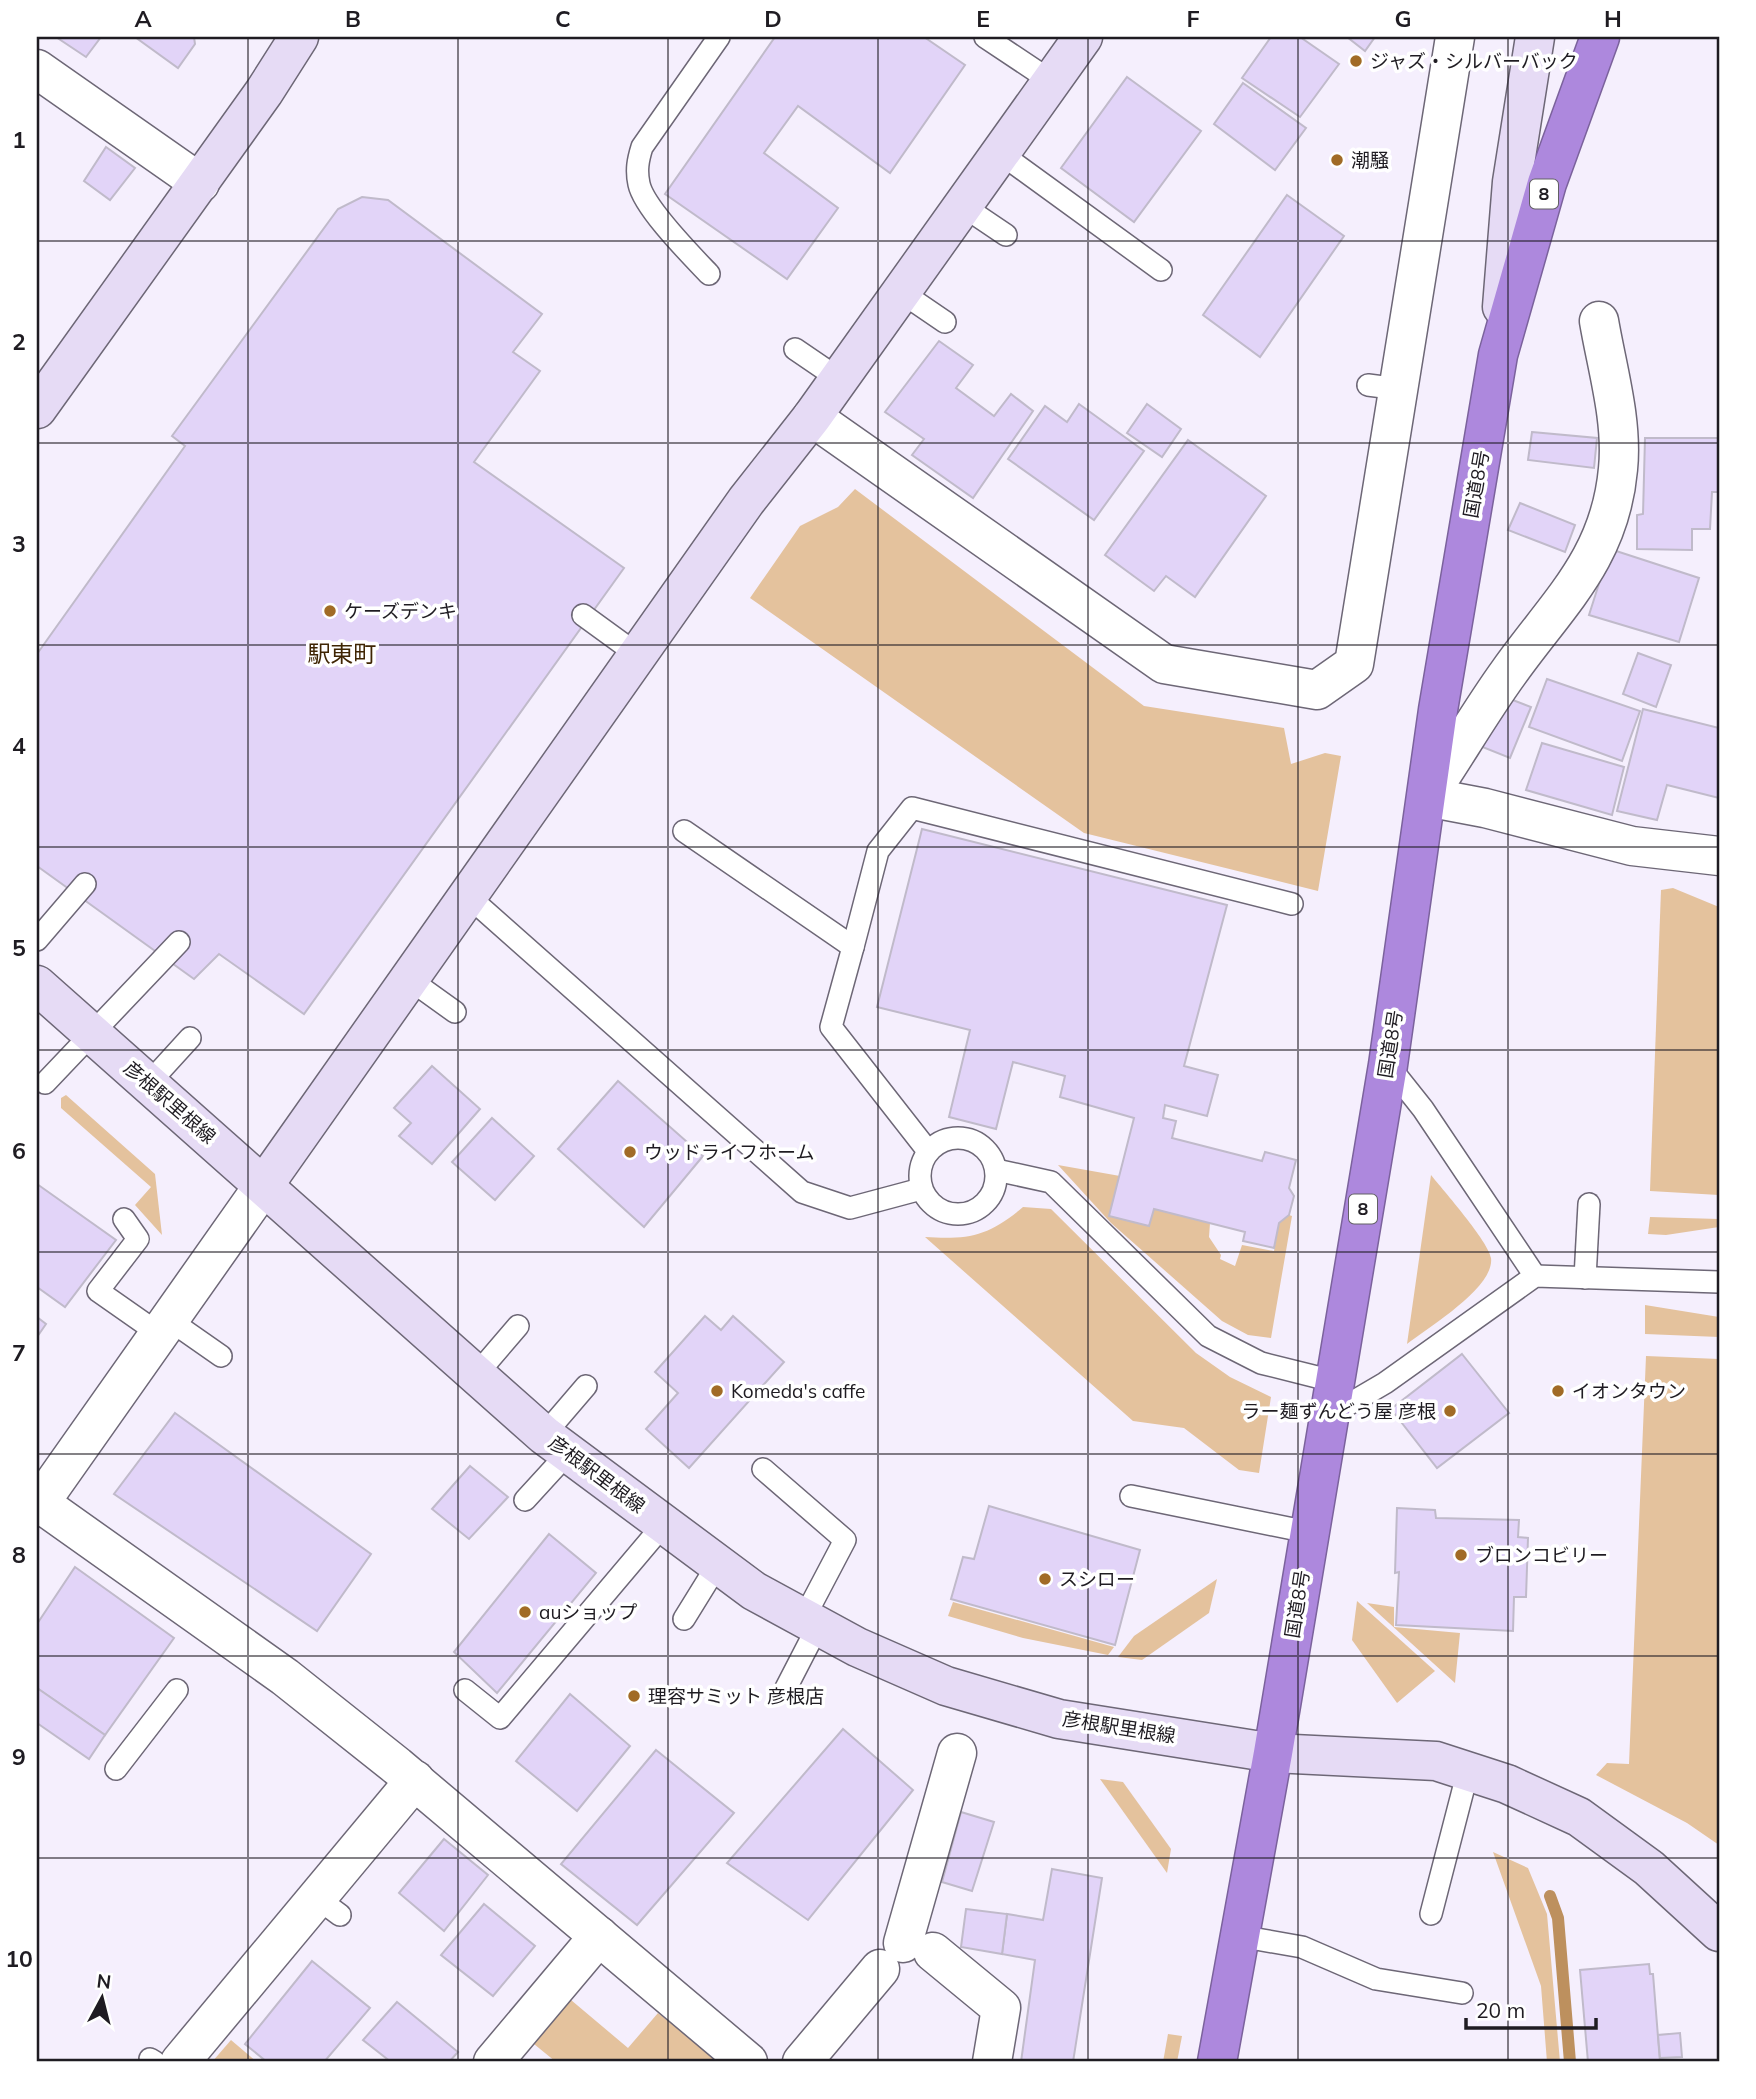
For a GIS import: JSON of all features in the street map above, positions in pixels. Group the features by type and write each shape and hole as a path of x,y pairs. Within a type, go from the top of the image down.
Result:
{"highway":[{"name":"国道8号","path":"1217,2062 1273,1753 1330,1399 1388,1065 1438,710 1499,355 1547,183 1601,37"}],"street":[{"path":"37,409 282,68 299,37"},
{"path":"748,2062 599,1936 328,1697 38,1504 746,501 813,417 1083,37"},
{"path":"813,417 1164,664 1219,663 1317,690 1354,664 1383,387 1418,208 1436,98 1455,37"},
{"path":"1499,355 1512,182 1535,37"},
{"path":"37,69 114,111 200,183"},
{"path":"1599,321 1616,422 1619,468 1606,528 1585,573 1509,672 1427,797 1485,808 1632,846 1719,856"},
{"name":"彦根駅里根線","path":"37,985 556,1444 754,1591 857,1647 946,1686 1059,1719 1273,1753 1436,1761 1507,1784 1579,1817 1648,1868 1719,1932"},
{"path":"802,2062 905,1954 957,1753"},
{"path":"162,2061 225,1990 307,1912 352,1839 408,1765"},
{"path":"493,2062 599,1936"},
{"path":"905,1954 1001,2008 992,2062"}],"lane":[{"path":"709,274 674,237 639,188 637,166 642,147 719,37"},
{"path":"985,37 1051,81"},
{"path":"1000,153 1161,270"},
{"path":"963,206 1006,235"},
{"path":"901,292 945,322"},
{"path":"795,349 839,379"},
{"path":"583,615 638,655"},
{"path":"928,1151 831,1027 878,851 912,808 1292,904"},
{"path":"684,831 853,947"},
{"path":"37,940 85,884"},
{"path":"468,896 802,1192 850,1208 921,1189"},
{"path":"45,1083 179,942"},
{"path":"409,979 455,1012"},
{"path":"149,1083 190,1038"},
{"path":"1388,1065 1423,1109 1535,1276"},
{"path":"961,1137 984,1148 996,1170 992,1195 973,1211 948,1213 937,1208 921,1189 919,1175 928,1151 949,1138 961,1137"},
{"path":"996,1170 1051,1182 1208,1336 1330,1399 1385,1383 1535,1276 1719,1282"},
{"path":"1585,1278 1590,1204"},
{"path":"124,1219 138,1239 98,1291 221,1356"},
{"path":"477,1375 518,1326"},
{"path":"525,1500 586,1386"},
{"path":"763,1469 845,1540 786,1688"},
{"path":"1131,1496 1308,1532"},
{"path":"465,1690 500,1718 664,1524"},
{"path":"684,1619 718,1564"},
{"path":"116,1769 177,1690"},
{"path":"1431,1914 1468,1771"},
{"path":"1239,1936 1302,1947 1376,1979 1462,1993"}],"shaded area":[{"path":"855,489 1144,706 1284,728 1291,764 1325,753 1341,756 1318,891 1084,833 750,598 800,526 838,507"},
{"path":"1673,888 1719,907 1719,1195 1650,1191 1661,890"},
{"path":"66,1095 155,1174 162,1235 135,1205 151,1187 61,1108 61,1098"},
{"path":"1058,1165 1120,1176 1109,1216 1148,1226 1154,1209 1210,1223 1209,1237 1221,1255 1220,1259 1235,1266 1242,1245 1274,1251 1279,1223 1289,1215 1292,1216 1271,1338 1248,1335 1222,1321 1111,1223"},
{"path":"1431,1175 1465,1216 1491,1258 1483,1281 1472,1293 1459,1306 1407,1344"},
{"path":"1023,1207 1051,1209 1196,1353 1230,1377 1271,1397 1259,1473 1239,1470 1184,1428 1133,1421 925,1237 954,1238 977,1234 1011,1217"},
{"path":"1650,1217 1719,1219 1719,1227 1666,1235 1648,1234"},
{"path":"1645,1305 1719,1317 1719,1337 1645,1334"},
{"path":"1646,1356 1719,1359 1719,1845 1687,1823 1596,1775 1607,1763 1629,1764"},
{"path":"1217,1579 1209,1613 1142,1660 1118,1657 1134,1636"},
{"path":"1357,1601 1435,1671 1397,1703 1352,1640"},
{"path":"953,1602 1114,1647 1108,1655 1023,1638 948,1616"},
{"path":"1367,1603 1394,1607 1394,1627 1460,1633 1455,1683"},
{"path":"1100,1779 1123,1782 1171,1849 1167,1873"},
{"path":"1493,1852 1528,1868 1547,1914 1560,2062 1547,2062 1541,1986"},
{"path":"571,2000 628,2048 658,2013 719,2062 556,2062 534,2044"},
{"path":"1168,2034 1182,2036 1177,2062 1163,2062"},
{"path":"231,2040 257,2062 212,2062"}],"building":[{"path":"56,37 101,37 86,57"},
{"path":"135,37 194,37 195,44 178,68"},
{"path":"775,37 924,37 965,65 890,173 798,106 764,153 838,208 787,279 665,194"},
{"path":"1271,37 1300,37 1339,64 1300,117 1242,78"},
{"path":"1347,37 1375,37 1365,51"},
{"path":"1127,77 1201,131 1134,222 1061,168"},
{"path":"1243,83 1306,128 1275,170 1214,124"},
{"path":"106,147 135,168 110,200 84,181"},
{"path":"1287,195 1344,236 1260,357 1203,315"},
{"name":"ケーズデンキ","path":"362,197 388,200 542,314 513,352 540,371 474,462 624,568 304,1014 219,954 194,979 37,866 37,654 185,446 172,436 338,209"},
{"path":"939,341 973,365 956,388 994,416 1011,394 1033,411 973,498 912,455 924,439 885,412"},
{"path":"1079,404 1144,451 1094,520 1008,459 1045,406 1067,422"},
{"path":"1147,404 1181,429 1162,457 1127,433"},
{"path":"1532,432 1597,438 1594,468 1528,460"},
{"path":"1645,438 1719,438 1719,492 1712,492 1710,529 1692,529 1692,550 1637,549 1637,515 1643,514"},
{"path":"1188,440 1266,496 1195,597 1166,576 1154,591 1105,555"},
{"path":"1520,503 1575,525 1565,552 1508,530"},
{"path":"1610,549 1699,578 1679,642 1589,615"},
{"path":"1638,653 1671,665 1656,707 1623,694"},
{"path":"1547,679 1640,711 1622,761 1529,727"},
{"path":"1505,697 1531,707 1510,758 1480,746"},
{"path":"1643,709 1719,728 1719,798 1667,785 1657,820 1617,811"},
{"path":"1542,743 1624,767 1612,815 1526,790"},
{"path":"922,829 1227,905 1184,1066 1218,1075 1207,1116 1165,1105 1163,1118 1176,1121 1172,1138 1262,1161 1265,1152 1296,1160 1289,1188 1294,1196 1289,1215 1279,1223 1274,1248 1243,1241 1245,1232 1154,1209 1149,1226 1109,1216 1134,1118 1060,1097 1065,1076 1013,1062 996,1129 949,1117 970,1030 877,1007"},
{"path":"432,1066 480,1109 432,1164 399,1136 411,1123 394,1108"},
{"name":"ウッドライフホーム","path":"618,1081 703,1156 644,1227 558,1149"},
{"path":"492,1118 534,1156 495,1200 452,1162"},
{"path":"37,1184 116,1240 65,1307 37,1287"},
{"name":"Komeda's caffe","path":"705,1316 721,1330 733,1316 784,1362 689,1468 646,1429 678,1393 655,1372"},
{"path":"37,1317 46,1324 37,1337"},
{"name":"ラー麺ずんどう屋 彦根","path":"1462,1354 1509,1413 1437,1468 1391,1409"},
{"path":"175,1413 371,1554 317,1631 114,1494"},
{"path":"470,1466 508,1497 469,1539 432,1509"},
{"name":"スシロー","path":"989,1506 1140,1550 1115,1645 951,1599 963,1557 974,1559"},
{"name":"ブロンコビリー","path":"1397,1508 1435,1510 1436,1518 1519,1520 1518,1537 1528,1538 1526,1597 1514,1597 1513,1631 1396,1625 1399,1572 1395,1573"},
{"name":"auショップ","path":"549,1534 596,1573 497,1693 454,1652"},
{"path":"75,1567 174,1638 105,1735 37,1688 37,1624"},
{"path":"37,1688 105,1735 89,1759 37,1723"},
{"path":"570,1694 630,1746 577,1811 516,1761"},
{"path":"843,1729 913,1790 808,1920 727,1863"},
{"path":"656,1750 734,1813 637,1925 561,1864"},
{"path":"961,1812 994,1822 972,1891 942,1882"},
{"path":"444,1839 488,1875 444,1931 399,1893"},
{"path":"1052,1869 1102,1878 1073,2062 1021,2062 1035,1960 1002,1954 1007,1914 1043,1920"},
{"path":"484,1904 535,1946 493,1996 441,1955"},
{"path":"966,1909 1007,1914 1002,1954 961,1947"},
{"path":"312,1961 370,2008 324,2062 267,2062 245,2044"},
{"path":"1649,1964 1650,1974 1653,1974 1660,2062 1588,2062 1580,1970"},
{"path":"397,2002 458,2052 449,2062 391,2062 363,2040"},
{"path":"1680,2033 1682,2057 1660,2058 1658,2035"}],"waterway":[{"path":"1550,1896 1558,1918 1570,2062"}],"place":[{"name":"ジャズ・シルバーバック","path":"1356,61"},
{"name":"潮騒","path":"1337,160"},
{"name":"ケーズデンキ","path":"330,611"},
{"name":"ウッドライフホーム","path":"630,1152"},
{"name":"Komeda's caffe","path":"717,1391"},
{"name":"イオンタウン","path":"1558,1391"},
{"name":"ラー麺ずんどう屋 彦根","path":"1450,1411"},
{"name":"ブロンコビリー","path":"1461,1555"},
{"name":"スシロー","path":"1045,1579"},
{"name":"auショップ","path":"525,1612"},
{"name":"理容サミット 彦根店","path":"634,1696"}],"district":[{"name":"駅東町","path":"342,654"}]}
